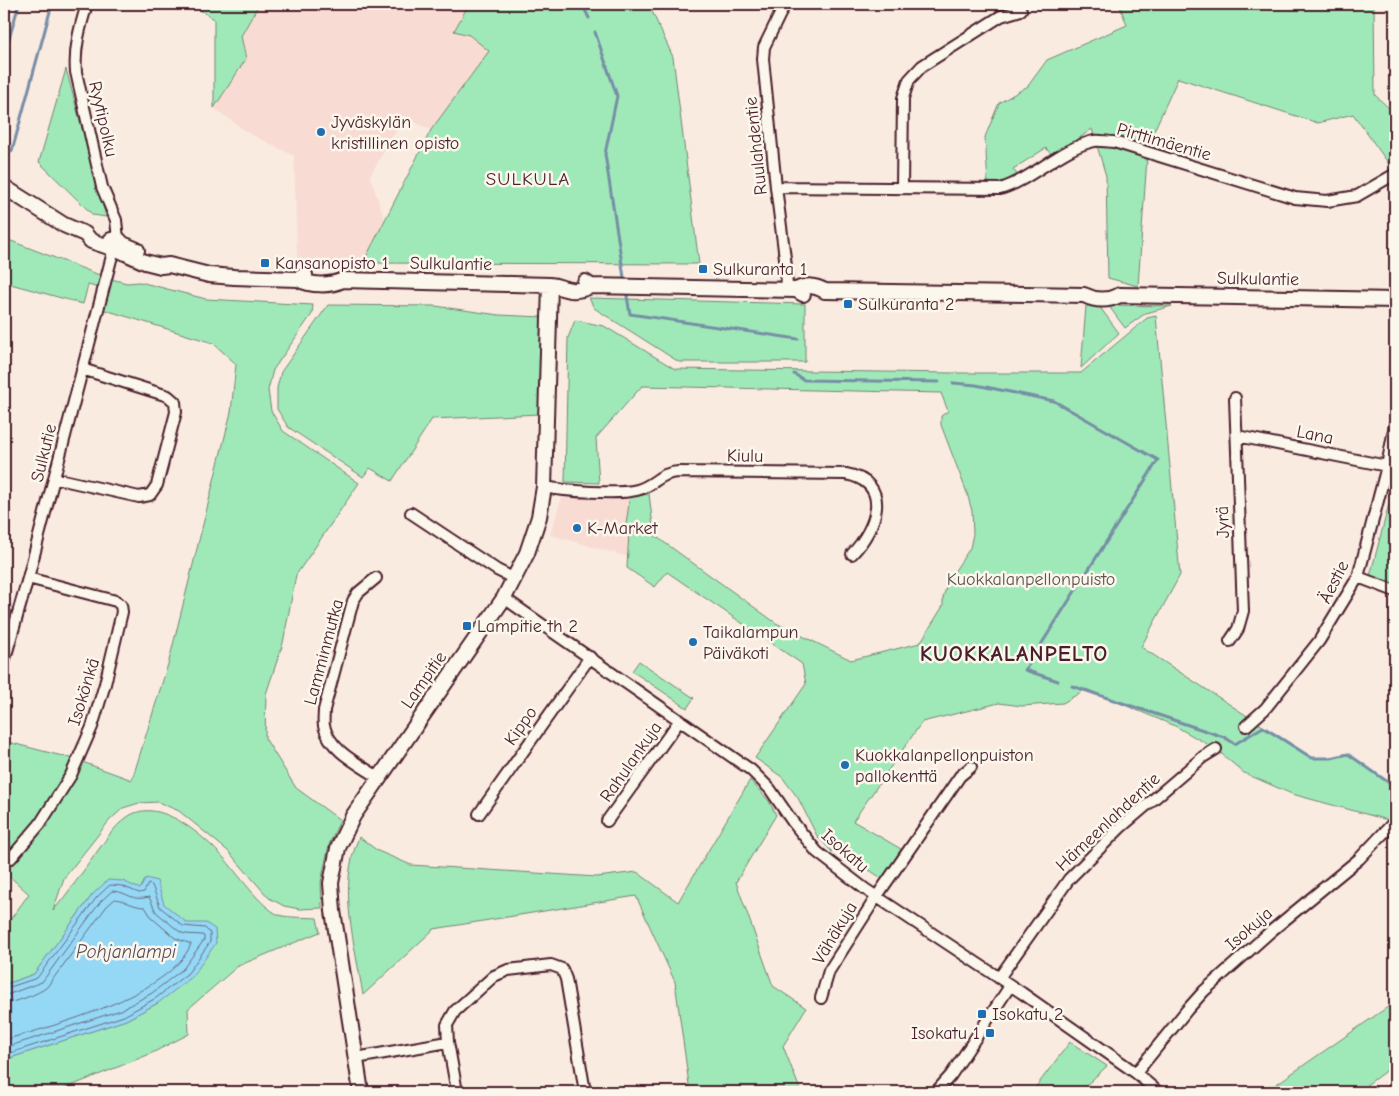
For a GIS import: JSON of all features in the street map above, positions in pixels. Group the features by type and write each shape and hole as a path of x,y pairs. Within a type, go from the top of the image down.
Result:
{"main road":[{"name":"Sulkulantie","path":"4,187 64,225 85,234 90,240 163,259 169,265 209,275 298,278 307,274 335,275 344,280 554,285 566,290 582,290 591,286 791,290 805,286 816,286 825,291 1084,294 1093,290 1111,290 1120,295 1395,300"},
{"name":"Lampitie","path":"361,1092 333,912 331,883 338,848 353,816 378,777 504,598 527,553 539,517 544,487 554,285"}],"street":[{"name":"Ryytipolku","path":"87,4 77,40 75,55 76,72 102,187 116,220 116,246"},
{"name":"Ruulahdentie","path":"785,4 764,47 763,59 776,187 791,290"},
{"path":"902,187 903,98 909,80 922,66 1001,16 1021,10"},
{"name":"Pirttimäentie","path":"776,187 1000,189 1013,185 1078,146 1096,141 1114,142 1295,198 1327,201 1357,196 1395,174"},
{"name":"Sulkutie","path":"4,662 116,246"},
{"path":"54,478 139,497 150,495 157,485 176,412 175,402 168,396 82,369"},
{"name":"Jyrä","path":"1230,641 1238,629 1243,611 1235,398"},
{"name":"Äestie","path":"1246,726 1265,709 1319,641 1358,577 1395,424"},
{"name":"Lana","path":"1237,436 1386,466"},
{"name":"Kiulu","path":"544,487 557,490 626,492 638,490 649,485 668,472 846,474 860,476 870,486 876,497 877,508 874,522 863,542 852,554"},
{"path":"411,512 497,570 514,579"},
{"path":"1358,577 1395,591"},
{"name":"Isokönkä","path":"4,859 11,858 40,824 71,775 92,727 105,684 122,612 120,605 116,601 28,578"},
{"name":"Lamminmutka","path":"376,578 358,593 353,601 324,710 323,725 335,747 378,777"},
{"name":"Isokatu","path":"504,598 590,656 751,770 770,789 792,821 817,852 865,888 1136,1073 1158,1092"},
{"name":"Kippo","path":"479,814 590,656"},
{"name":"Rahulankuja","path":"607,821 680,720"},
{"name":"Hämeenlahdentie","path":"999,978 1069,879 1120,828 1216,748"},
{"name":"Vähäkuja","path":"821,998 829,971 877,896 960,776 971,768"},
{"name":"Isokuja","path":"1136,1073 1204,992 1270,932 1359,859 1395,821"},
{"path":"456,1092 447,1025 455,1011 494,976 508,970 551,965 562,969 566,979 584,1092"},
{"path":"936,1092 951,1074 1010,986"},
{"path":"356,1058 448,1042"}],"shaded area":[{"name":"Jyväskylän kristillinen opisto","path":"259,4 469,4 454,31 469,35 490,51 431,130 404,117 370,176 385,220 363,263 297,260 294,156 248,133 214,108 246,59 241,36"},
{"path":"562,496 630,497 625,531 629,531 628,557 550,535"}],"green space":[{"path":"191,4 259,4 241,36 246,59 214,108 214,19"},
{"path":"469,4 668,4 651,9 673,57 699,264 363,263 431,130 489,51 469,35 454,31"},
{"path":"1119,4 1374,4 1375,95 1395,114 1395,170 1353,114 1318,123 1178,78 1148,144 1138,286 1108,278 1106,176 1092,129 1053,157 1046,148 1013,169 1019,177 1009,182 988,184 985,137 999,103 1028,86 1047,60 1127,25"},
{"path":"66,69 106,217 93,215 39,162"},
{"path":"6,239 102,276 99,288 88,285 83,304 7,283 4,293 4,243"},
{"path":"111,279 127,283 140,282 206,299 313,305 312,314 273,370 268,390 271,411 283,431 359,483 296,575 283,643 266,694 265,738 296,788 340,820 329,845 321,882 322,908 300,909 284,906 269,898 228,851 179,811 158,802 139,803 123,808 109,821 64,878 53,911 118,825 126,818 138,812 151,811 165,814 178,820 203,838 223,857 264,905 272,911 283,916 317,918 320,932 238,966 188,1009 189,1034 150,1054 56,1092 4,1092 4,1060 126,1020 158,1003 93,894 34,974 4,985 4,928 29,894 7,874 10,862 4,857 4,741 74,759 132,780 169,661 231,412 236,364 213,343 102,309"},
{"path":"589,298 805,304 805,362 679,362 594,308"},
{"path":"328,305 435,306 499,315 543,317 540,414 432,419 392,481 370,468 363,477 288,427 277,409 277,388 281,372"},
{"path":"1108,305 1172,306 1146,313 1125,328"},
{"path":"1086,306 1099,306 1119,333 1081,368"},
{"name":"Kuokkalanpellonpuisto","path":"1156,316 1180,575 1141,647 1312,758 1331,758 1348,754 1395,787 1395,822 1292,794 1244,773 1216,749 1175,726 1086,689 1063,703 1022,706 999,703 922,722 853,821 901,849 883,879 835,848 832,852 817,836 798,798 782,777 755,758 806,684 802,664 667,572 655,587 627,568 629,531 625,531 630,497 649,494 654,535 776,623 851,660 920,643 943,606 943,598 948,581 970,548 973,534 972,511 967,493 941,425 941,416 948,411 941,393 642,386 596,438 599,483 565,482 568,338 575,320 604,326 675,369 1081,373 1147,318"},
{"path":"1395,481 1395,591 1369,580"},
{"path":"639,661 694,698 687,708 632,671"},
{"path":"750,780 769,801 776,815 736,882 773,986 806,1008 783,1046 801,1092 690,1092 675,982 636,896 434,929 363,995 352,936 348,896 349,876 359,837 378,851 411,865 597,877 637,872 678,902"},
{"path":"1395,1002 1395,1064 1357,1092 1265,1092"},
{"path":"1070,1042 1107,1066 1079,1092 1032,1092"}],"water":[{"name":"Pohjanlampi","path":"146,878 157,881 164,904 187,923 206,923 215,929 216,943 192,977 158,1003 126,1020 4,1060 4,985 34,974 93,894 108,880 123,881 140,889"}],"waterway":[{"path":"4,56 19,4"},
{"path":"12,151 52,4"},
{"path":"582,4 589,18"},
{"path":"595,32 617,96 605,154 625,284"},
{"path":"626,290 630,314 798,339"},
{"path":"794,374 804,380 939,382"},
{"path":"953,383 976,385 1054,401 1158,460 1025,670 1058,681"},
{"path":"1072,686 1224,737 1235,744 1263,727 1312,758 1331,758 1348,754 1395,787"}],"place":[{"name":"Jyväskylän kristillinen opisto","path":"321,132"},
{"name":"Kansanopisto 1","path":"265,263"},
{"name":"Sulkuranta 1","path":"703,269"},
{"name":"Sulkuranta 2","path":"848,304"},
{"name":"K-Market","path":"577,528"},
{"name":"Lampitie th 2","path":"467,626"},
{"name":"Taikalampun Päiväkoti","path":"693,642"},
{"name":"Kuokkalanpellonpuiston pallokenttä","path":"845,765"},
{"name":"Isokatu 2","path":"982,1014"},
{"name":"Isokatu 1","path":"990,1033"}],"district":[{"name":"SULKULA","path":"528,179"},
{"name":"KUOKKALANPELTO","path":"1014,654"}]}
